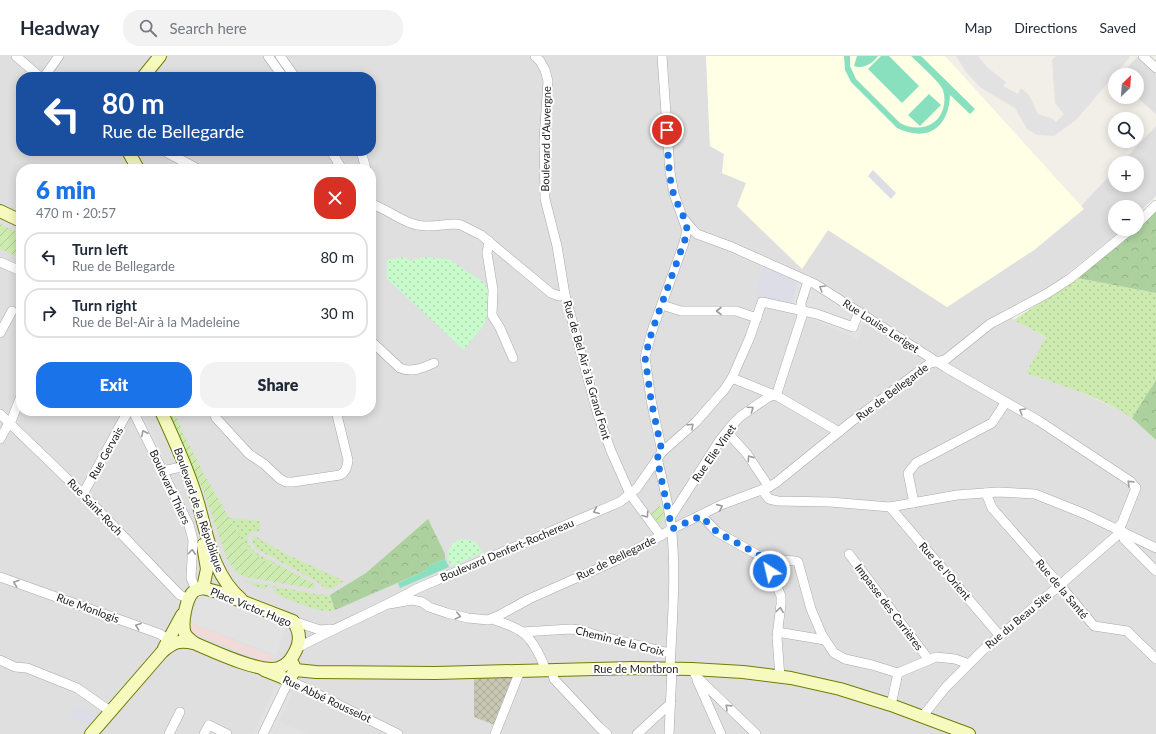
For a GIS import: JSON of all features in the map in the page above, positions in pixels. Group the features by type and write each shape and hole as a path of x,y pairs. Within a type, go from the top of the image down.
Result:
{"main road":[{"path":"147,72 160,56"},
{"path":"0,211 16,219"},
{"path":"0,217 16,225"},
{"name":"Boulevard de la République","path":"157,416 181,468 195,508 207,569 200,589"},
{"name":"Boulevard de la République","path":"163,416 195,491 204,526 219,572 230,588 246,604"},
{"name":"Place Victor Hugo","path":"194,643 186,636 183,621 189,599 193,592 200,589 214,591 293,622 297,627 299,634 299,642 294,653"},
{"path":"91,734 171,642 189,599"},
{"path":"171,642 185,641 194,643 255,667 276,668 286,664 294,653"},
{"path":"292,675 294,653"},
{"name":"Rue Abbé Rousselot","path":"255,667 292,675"},
{"name":"Rue de Montbron","path":"292,675 316,672 671,669 694,672 743,672 780,677 840,689 891,705 969,734"}],"street":[{"path":"16,56 34,72"},
{"path":"48,72 59,56"},
{"path":"268,56 279,72"},
{"path":"280,56 291,72"},
{"name":"Boulevard d'Auvergne","path":"535,56 545,70 548,81 544,140 545,199 557,246 565,295"},
{"path":"662,56 670,172 674,194 687,230 684,244 652,331 645,362 672,529 674,581 670,653 671,702 669,734"},
{"path":"1143,56 1156,68"},
{"path":"173,156 189,164"},
{"path":"1144,217 1156,205"},
{"name":"Rue de Bel Air à la Grand Font","path":"376,206 409,223 419,226 461,225 481,235 489,241 551,293 559,296 565,295 598,415 611,451 630,494 661,536"},
{"name":"Rue Louise Leriget","path":"683,218 697,234 732,246 808,280 945,367 1006,402 1089,453 1130,481 1136,488 1119,530"},
{"name":"Rue de Bellegarde","path":"492,619 528,599 617,560 672,529 721,505 766,489 930,364 945,360 990,324 1048,293 1071,278 1122,236"},
{"path":"684,244 704,237"},
{"path":"489,241 487,253 490,280 493,290 492,315 500,328 513,358"},
{"path":"0,262 16,269"},
{"path":"774,394 778,391 802,316 801,303 808,280"},
{"name":"Boulevard Denfert-Rochereau","path":"294,653 335,628 389,604 416,589 620,502 637,488 660,455 696,422 724,390 732,378 750,337 762,302 802,310"},
{"path":"662,305 681,311 736,311 757,318"},
{"path":"802,310 853,327 860,312"},
{"path":"0,333 12,311"},
{"path":"376,346 400,368 406,370 424,367 434,363"},
{"path":"732,378 774,394 839,432"},
{"name":"Rue Elie Vinet","path":"670,518 727,432 741,416 774,394"},
{"path":"914,503 908,473 916,463 992,423 1006,402"},
{"path":"0,439 16,407"},
{"name":"Rue Saint-Roch","path":"0,414 83,494 180,595 189,599"},
{"name":"Rue Gervais","path":"83,494 125,416"},
{"name":"Boulevard Thiers","path":"136,416 189,525 192,535 191,578 200,589"},
{"path":"215,416 249,454 264,464 280,479 286,482 340,475 344,473 347,468 348,460 337,416"},
{"path":"727,432 747,454 766,489 769,499 778,501 830,502 890,507 957,495 998,492 1034,494 1085,514 1156,548"},
{"path":"163,471 181,468"},
{"name":"Rue de la Santé","path":"986,493 992,508 1094,626 1127,631 1156,660"},
{"name":"Rue de l'Orient","path":"890,507 1000,636"},
{"path":"701,516 717,532 768,560 796,560 798,562 811,609 825,640 834,653 845,659 898,673 936,657 954,659 969,664"},
{"path":"1119,530 1124,539 1156,572"},
{"name":"Rue du Beau Site","path":"922,717 946,687 982,651 1060,585 1119,530"},
{"name":"Impasse des Carrières","path":"849,554 929,660"},
{"path":"768,560 770,571 781,596 777,632 780,677"},
{"name":"Rue Monlogis","path":"0,577 152,631 171,642"},
{"path":"416,589 422,602"},
{"path":"389,604 408,600 422,602 429,607 447,613 468,618 484,620 492,619 522,632 527,637 554,679 607,734"},
{"name":"Boulevard Denfert-Rochereau","path":"293,622 320,630 335,628"},
{"name":"Chemin de la Croix","path":"522,632 571,629 580,630 670,653"},
{"path":"777,632 825,640"},
{"path":"0,660 15,667 27,668 77,688 110,711"},
{"path":"495,734 520,671"},
{"path":"694,672 721,734"},
{"path":"694,672 756,734"},
{"path":"891,705 898,673"},
{"path":"263,734 292,675"},
{"name":"Rue Abbé Rousselot","path":"292,675 398,734"},
{"path":"637,734 671,702"},
{"path":"169,734 180,712"},
{"path":"204,734 209,725 227,734"}],"shaded area":[{"path":"0,56 706,56 710,146 724,154 722,173 746,183 802,268 828,230 947,307 1034,250 1083,209 1081,206 1108,177 1108,192 1144,192 1144,156 1128,156 1135,148 1144,148 1144,139 1156,126 1156,196 1144,207 1144,200 1108,200 1108,236 1114,236 1062,278 1041,292 1000,312 1046,337 1027,373 1073,389 1122,411 1156,440 1156,734 0,734"},
{"path":"706,56 945,56 1084,209 1034,250 947,307 828,230 802,269 737,206 746,183 722,173 724,154 710,146"},
{"path":"956,56 978,56 987,67 1006,82 1003,86 1018,94 1021,88 1029,95 1038,114 1051,118 1056,122 1064,114 1055,103 1052,60 1056,56 1130,57 1121,68 1108,68 1108,83 1076,120 1054,136 1037,135 1027,129 1015,108 981,88 966,72"},
{"path":"1137,57 1156,74 1156,114 1144,103 1144,68 1127,68"},
{"path":"873,170 896,193 891,199 868,176"},
{"path":"763,266 798,280 791,305 755,296"},
{"path":"798,280 866,320 858,339 802,316 791,308"},
{"path":"138,416 144,416 165,459 160,461"},
{"path":"200,594 286,627 276,655 190,622"},
{"path":"190,623 273,656 270,664 187,630"},
{"path":"514,676 495,725 474,717 474,677"},
{"path":"276,684 281,686 259,734 253,734"},
{"path":"288,693 292,695 274,734 268,734"},
{"path":"75,704 104,718 96,728 70,716"},
{"path":"281,723 307,734 276,734"}],"green space":[{"path":"844,56 850,56 850,66 856,79 900,123 906,126 919,128 931,124 940,115 944,102 944,92 941,86 911,56 921,56 975,109 970,114 950,95 946,116 935,129 927,133 918,134 897,128 851,82 845,70"},
{"path":"857,56 878,56 870,63 858,67 854,66"},
{"path":"881,56 889,56 919,86 902,103 868,69"},
{"path":"929,94 941,105 920,126 908,115"},
{"path":"1156,211 1156,293 1077,278 1129,236 1144,236 1144,223"},
{"path":"0,224 16,232 16,256 0,249"},
{"path":"405,257 410,261 424,257 449,259 484,283 489,291 490,301 486,319 483,326 464,350 387,279 387,260"},
{"path":"1077,278 1156,293 1156,380 1132,418 1094,398 1026,373 1046,337 1014,320"},
{"path":"1156,380 1156,440 1132,418"},
{"path":"169,416 176,416 204,474 247,549 251,553 273,565 275,563 314,584 316,589 245,577 239,574 227,559 204,492"},
{"path":"657,504 660,506 664,514 660,525 650,514 657,508"},
{"path":"229,518 261,521 259,532 251,531 248,537 248,542 250,547 259,555 275,563 273,565 251,553 247,549"},
{"path":"428,519 445,554 445,559 426,567 427,570 335,610 330,595 366,573"},
{"path":"253,536 282,552 344,581 331,589 326,589 316,581 255,548 252,540"},
{"path":"462,539 475,541 483,552 451,567 448,558 449,550 453,543"},
{"path":"445,559 449,567 400,588 398,583 427,570 426,567"},
{"path":"244,581 316,594 330,595 335,610 329,611 313,608 274,593 276,589 269,586 266,587 265,590"}],"route":[{"path":"667,130 670,172 674,194 687,230 687,234 652,331 645,362 662,452 657,458 672,529 701,516 717,532 768,560 770,571"}]}
